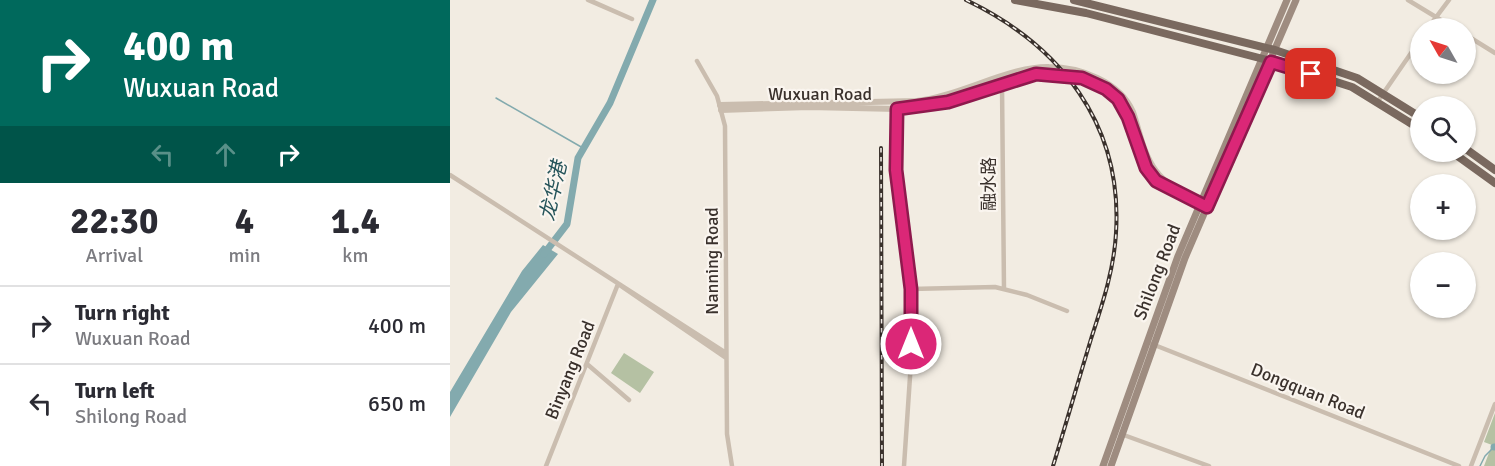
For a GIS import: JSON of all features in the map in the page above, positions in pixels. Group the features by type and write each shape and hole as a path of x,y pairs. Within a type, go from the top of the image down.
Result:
{"main road":[{"path":"1015,0 1086,13 1267,61 1352,87 1378,100 1410,122"},
{"path":"1074,0 1271,49 1357,78 1410,110"},
{"path":"1088,0 1100,5"},
{"path":"1271,49 1287,0"},
{"path":"1271,49 1296,0"},
{"name":"Shilong Road","path":"1103,466 1204,203 1271,49"},
{"path":"1476,156 1495,170"},
{"path":"1466,162 1495,183"},
{"name":"Shilong Road","path":"1110,466 1150,343"}],"street":[{"path":"588,0 632,20 588,0"},
{"path":"1408,0 1436,18 1449,0"},
{"path":"1476,41 1495,53"},
{"path":"1378,100 1410,54"},
{"name":"Nanning Road","path":"697,61 721,107 725,126 727,434 732,466"},
{"name":"Wuxuan Road","path":"721,107 808,107 948,102 1002,81 1050,67 1096,77 1125,99 1149,160 1157,173 1171,185 1204,203"},
{"name":"融水路","path":"1002,81 1004,289"},
{"path":"897,105 896,170 911,289 911,362 904,466"},
{"path":"450,175 726,356"},
{"name":"Binyang Road","path":"546,466 618,284"},
{"path":"911,289 1004,289 1027,295 1067,311"},
{"name":"Dongquan Road","path":"1150,343 1459,466"},
{"path":"587,364 629,400"},
{"path":"1471,466 1495,404"},
{"path":"1121,434 1209,466"}],"green space":[{"path":"624,353 654,372 640,393 611,373"},
{"path":"1495,413 1495,466 1484,466 1492,445 1484,442"}],"water":[{"path":"543,245 558,254 511,312 450,417 450,392 522,271"}],"waterway":[{"name":"龙华港","path":"544,254 567,224 578,158 610,103 653,0"},
{"path":"496,98 583,148"},
{"path":"1480,466 1485,456 1494,447"}],"railway":[{"path":"966,0 1000,18 1030,40 1057,65 1079,92 1096,123 1109,157 1115,194 1116,233 1113,260 1053,466"},
{"path":"881,148 882,466"}],"route":[{"path":"911,344 911,289 896,170 897,109 948,102 1036,74 1056,73 1082,78 1106,89 1118,99 1128,117 1146,168 1156,181 1163,187 1207,207 1271,62 1311,74"}]}
